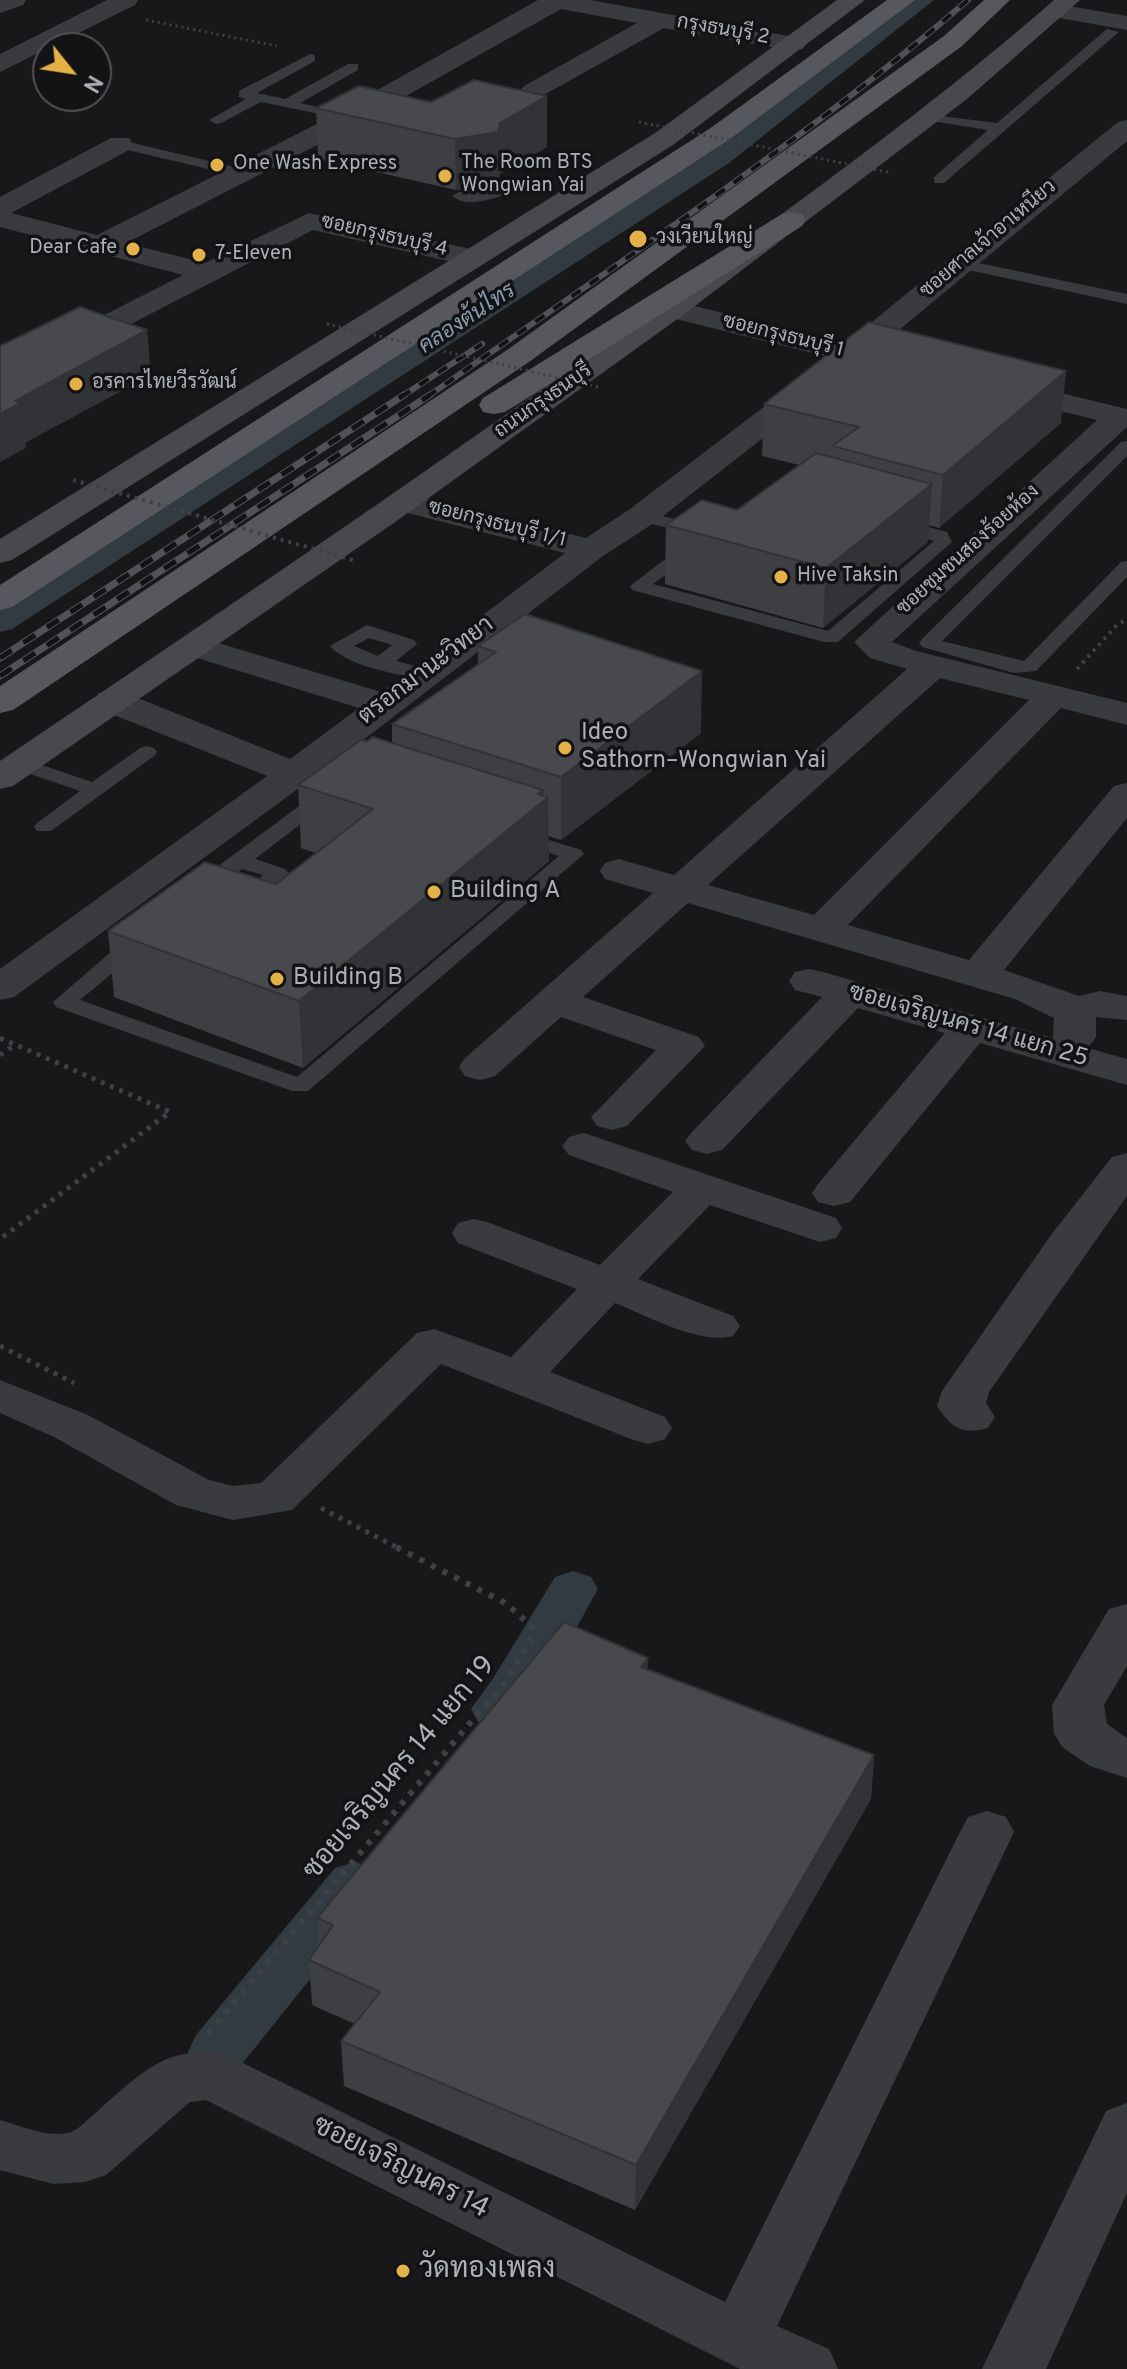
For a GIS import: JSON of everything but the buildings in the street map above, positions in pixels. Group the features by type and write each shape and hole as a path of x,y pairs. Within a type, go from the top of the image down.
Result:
{"main road":[{"path":"318,395 402,327 853,0"},
{"path":"0,702 518,356 953,41 998,0"},
{"name":"ถนนกรุงธนบุรี","path":"10,771 403,502 674,310 930,117 1063,5"},
{"path":"0,600 721,133 895,7"},
{"path":"0,553 664,139"},
{"path":"182,580 387,471 792,220"}],"street":[{"path":"0,6 14,0"},
{"path":"0,64 126,0"},
{"path":"100,245 349,118 556,0"},
{"name":"กรุงธนบุรี 2","path":"556,0 794,44"},
{"path":"1063,5 1120,28"},
{"path":"533,91 660,20"},
{"name":"ซอยศาลเจ้าอาเหนียว","path":"852,354 1127,128"},
{"path":"0,208 120,144"},
{"path":"0,219 210,273"},
{"name":"ซอยกรุงธนบุรี 4","path":"0,380 313,220 474,258"},
{"name":"ซอยกรุงธนบุรี 1","path":"674,310 895,364"},
{"name":"ตรอกมานะวิทยา","path":"0,988 294,774 591,549 642,516 852,354"},
{"path":"981,383 1124,427"},
{"name":"ซอยชุมชนสองร้อยห้อง","path":"1124,427 871,642 882,651 1127,714"},
{"name":"ซอยกรุงธนบุรี 1/1","path":"403,502 591,549"},
{"path":"193,646 378,709 418,728"},
{"path":"480,1067 933,665"},
{"path":"821,930 1053,696"},
{"path":"112,701 294,774"},
{"path":"978,975 1127,794"},
{"path":"619,871 1029,990 1065,1005 1075,1016 1075,1037 1062,1053"},
{"name":"ซอยเจริญนคร 14 แยก 25","path":"809,981 1127,1072"},
{"path":"707,1141 849,993"},
{"path":"556,1001 684,1046 598,1131 701,1188 827,1210 971,1028"},
{"path":"1071,1011 1100,1003 1127,1008"},
{"path":"971,1417 961,1406 966,1391 1067,1245 1127,1166"},
{"path":"518,1377 701,1188"},
{"path":"474,1233 717,1326"},
{"path":"0,1395 71,1426 193,1493 233,1503 275,1498 434,1344 648,1428"},
{"path":"1127,1622 1078,1705 1081,1733 1109,1752 1127,1758"},
{"path":"739,2339 987,1832"},
{"name":"ซอยเจริญนคร 14","path":"175,2080 212,2075 241,2088 739,2339 806,2369"},
{"path":"0,2145 53,2159 85,2157 175,2080"},
{"path":"1014,2369 1127,2128"}],"lane":[{"path":"939,180 1120,28"},
{"path":"310,58 244,94 349,118"},
{"path":"285,105 353,67"},
{"path":"216,120 256,99"},
{"path":"930,117 1000,128"},
{"path":"120,144 242,173"},
{"path":"459,196 478,197 526,182"},
{"path":"959,264 1127,299"},
{"path":"1124,427 929,643 1014,667 1029,667 1127,566"},
{"path":"642,516 711,536 639,586 831,638 943,542 941,536 876,518"},
{"path":"383,661 424,674"},
{"path":"44,827 147,752"},
{"path":"10,771 95,790"},
{"path":"239,861 278,875 238,907 190,899 239,861 346,781"},
{"path":"148,933 64,1002 300,1086 574,854 498,830"},
{"path":"173,862 219,877"}],"path":[{"path":"639,122 892,173"},
{"path":"327,324 598,387"},
{"path":"73,480 356,561"},
{"path":"1053,696 1117,625 1127,619"},
{"path":"0,1038 170,1112 0,1239"},
{"path":"0,1055 16,1045"},
{"name":"ซอยเจริญนคร 14 แยก 19","path":"175,2080 195,2049 508,1678 533,1636 532,1627 507,1604 285,1489"}],"waterway":[{"name":"คลองต้นไทร","path":"0,622 720,157 922,0"},
{"path":"497,1709 513,1690 573,1589"},
{"path":"217,2052 355,1883"}],"railway":[{"path":"428,396 771,156 904,54 968,0"},
{"path":"401,397 482,344"},
{"path":"0,658 404,395"},
{"path":"0,676 428,396"}],"place":[{"name":"One Wash Express","path":"217,165"},
{"name":"The Room BTS Wongwian Yai","path":"445,176"},
{"name":"วงเวียนใหญ่","path":"638,239"},
{"name":"Dear Cafe","path":"133,249"},
{"name":"7-Eleven","path":"199,255"},
{"name":"อรคารไทยวีรวัฒน์","path":"76,384"},
{"name":"Hive Taksin","path":"781,577"},
{"name":"Ideo Sathorn–Wongwian Yai","path":"565,748"},
{"name":"Building A","path":"434,892"},
{"name":"Building B","path":"277,979"},
{"name":"วัดทองเพลง","path":"403,2271"}]}
